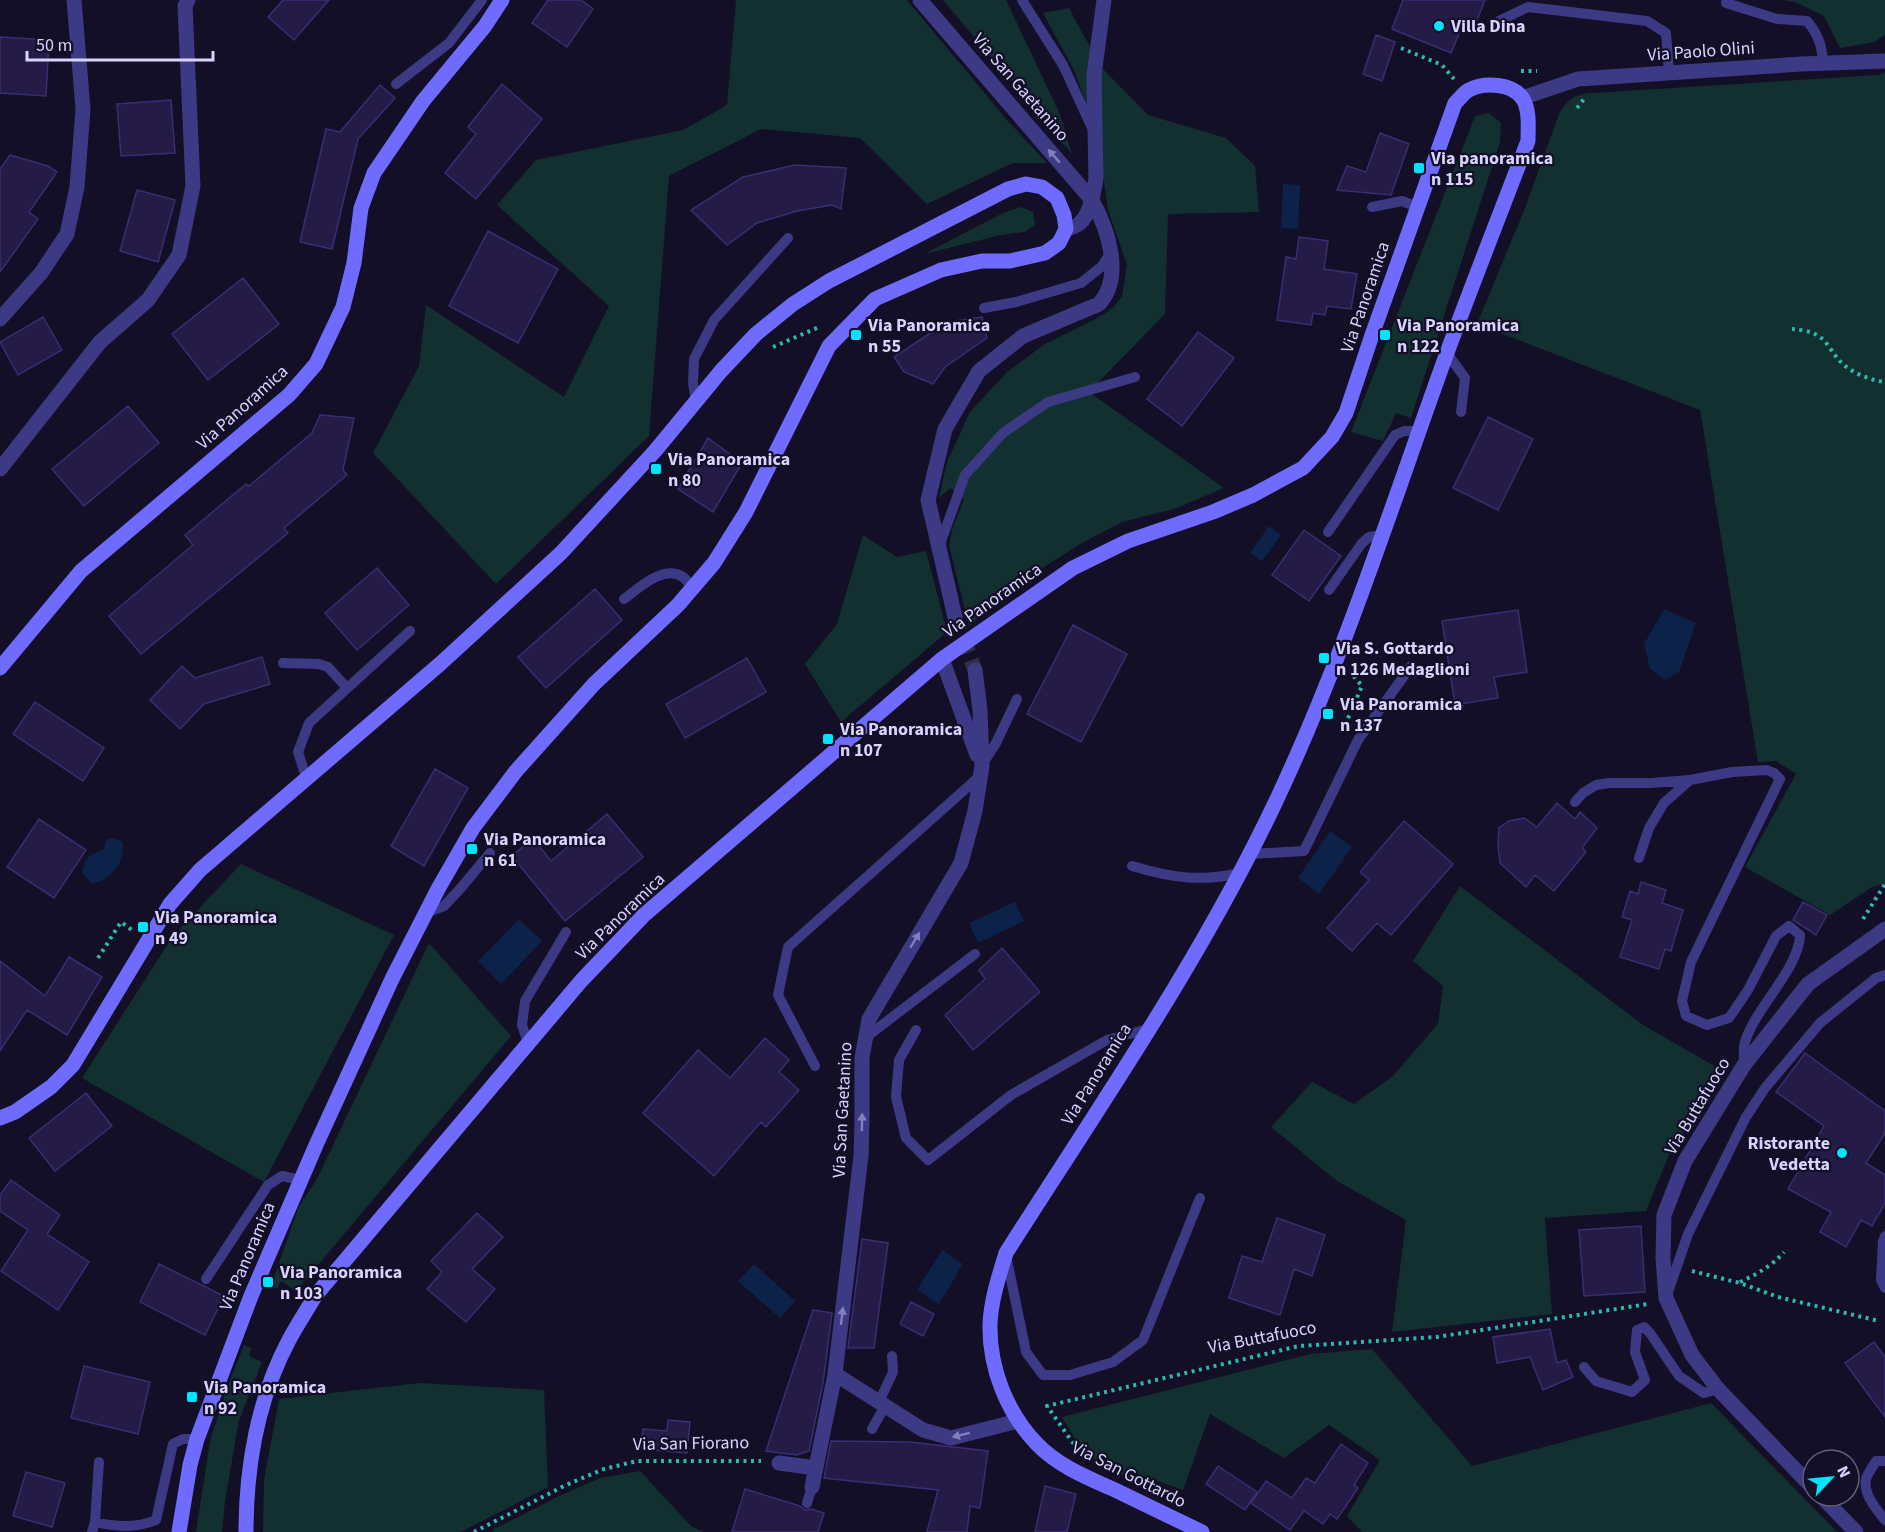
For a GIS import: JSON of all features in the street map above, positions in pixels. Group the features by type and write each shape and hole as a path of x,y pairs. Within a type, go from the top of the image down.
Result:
{"street":[{"path":"0,319 41,273 67,234 77,187 83,109 74,0"},
{"path":"0,469 100,342 148,300 179,255 193,186 185,6 188,0"},
{"name":"Via Panoramica","path":"0,668 81,571 289,395 316,364 343,307 354,263 361,208 374,173 423,101 485,27 502,0"},
{"name":"Via San Gaetanino","path":"920,0 1092,200 1099,213 1110,254 1112,278 1107,295 1099,304 1023,336 980,370 945,429 928,500 955,616"},
{"name":"Via San Gaetanino","path":"1066,229 1080,223 1087,213 1096,179 1094,75 1104,0"},
{"name":"Via Paolo Olini","path":"1522,98 1578,79 1885,61"},
{"name":"Via Panoramica","path":"246,1532 246,1497 253,1449 267,1393 289,1341 315,1296 581,981 644,915 942,659 1073,568 1128,542 1254,495 1303,468 1332,437 1346,413 1455,103 1469,90 1488,84 1507,88 1522,98 1529,119 1528,141 1447,353 1346,638 1277,799 1241,873 1183,974 1006,1253 994,1293 990,1324 993,1357 1003,1393 1018,1421"},
{"path":"0,1118 15,1112 51,1088 73,1065 170,904 200,870 440,664 561,553 655,451 721,371 756,334 793,304 829,280 1008,189 1026,184 1042,187 1057,198 1065,215 1066,229"},
{"name":"Via Panoramica","path":"179,1532 190,1465 197,1439 250,1296 392,979 425,913 473,828 516,771 594,684 678,605 714,563 747,512 829,346 875,299 941,270 982,261 1010,261 1046,253 1059,243 1066,229"},
{"name":"Via San Gaetanino","path":"942,659 981,771"},
{"name":"Via San Gaetanino","path":"812,1487 835,1374 861,1156 862,1058 868,1018 961,863 975,811 981,771 980,710 975,670"},
{"name":"Via Buttafuoco","path":"1801,1475 1718,1389 1692,1354 1666,1298 1663,1258 1664,1215 1685,1161 1744,1065 1808,984 1885,929"},
{"path":"835,1374 924,1430 938,1436 951,1438 1018,1421"},
{"name":"Via San Gottardo","path":"1018,1421 1038,1446 1069,1468 1202,1532"},
{"path":"779,1463 816,1468"},
{"path":"1833,1508 1856,1532"}],"lane":[{"path":"396,84 449,43 482,0"},
{"path":"1022,0 1064,65 1094,133"},
{"path":"1726,3 1777,19 1807,21 1817,33 1823,63"},
{"path":"1499,21 1528,7 1647,21 1666,33 1669,72"},
{"path":"1372,207 1402,201 1418,207"},
{"path":"696,402 693,383 694,359 714,320 788,238"},
{"path":"984,308 1016,302 1081,283 1101,267 1110,254"},
{"path":"1447,353 1465,378 1461,412"},
{"path":"939,547 965,475 1003,433 1048,402 1135,377"},
{"path":"1328,532 1395,435 1404,431 1420,431"},
{"path":"1329,590 1362,543 1369,537 1383,535"},
{"path":"624,599 647,582 669,573 682,577 693,588"},
{"path":"307,780 298,752 309,723 410,631"},
{"path":"283,663 319,664 328,667 347,688"},
{"path":"1251,854 1304,851 1358,740 1411,666"},
{"path":"815,1066 778,995 788,947 981,771 1017,699"},
{"path":"1575,802 1583,793 1596,785 1690,780 1732,772 1767,770 1780,779 1690,962 1682,1001 1686,1016 1707,1025 1729,1018 1748,990 1776,936 1789,926 1796,930 1800,935 1800,946 1753,1023 1744,1044 1744,1065"},
{"path":"1639,858 1649,828 1664,802 1690,780"},
{"path":"425,913 444,906 490,853"},
{"path":"1132,866 1166,876 1216,879 1241,873"},
{"path":"528,1043 522,1025 525,1001 566,932"},
{"path":"865,1038 975,954"},
{"path":"1666,1298 1688,1234 1746,1118 1766,1088 1820,1023 1876,978 1885,975"},
{"path":"916,1030 899,1060 896,1097 906,1138 928,1160 1011,1095 1107,1040 1148,1029"},
{"path":"206,1279 268,1185 282,1176 301,1179"},
{"path":"1006,1253 1026,1352 1043,1375 1070,1375 1113,1362 1143,1340 1200,1198"},
{"path":"1885,1236 1881,1280 1885,1288"},
{"path":"1584,1367 1596,1381 1632,1392 1645,1380 1635,1352 1637,1330 1644,1327 1678,1376 1704,1393 1718,1389"},
{"path":"872,1429 893,1372 892,1356"},
{"path":"99,1462 93,1527 143,1525 156,1520 173,1444 183,1439 197,1439"},
{"path":"1885,1461 1876,1461 1866,1479 1867,1491 1873,1505 1885,1520"},
{"path":"807,1503 812,1487"}],"path":[{"path":"1401,48 1442,65 1458,84"},
{"path":"1792,329 1806,331 1820,337 1840,362 1855,372 1876,381 1885,382"},
{"path":"1857,928 1885,884"},
{"path":"98,958 121,922 135,932"},
{"path":"1740,1283 1761,1273 1784,1252"},
{"path":"1698,1273 1740,1283 1778,1297 1879,1322"},
{"name":"Via Buttafuoco","path":"1069,1468 1080,1452 1047,1406 1299,1346 1437,1337 1565,1318"},
{"name":"Via San Fiorano","path":"474,1532 566,1485 604,1469 637,1461 753,1460 779,1463"}],"green space":[{"path":"736,0 907,0 1007,120 1047,163 1013,163 927,204 860,138 761,129 669,176 649,436 496,584 373,453 419,366 426,305 564,397 609,306 497,205 536,160 683,130 727,105"},
{"path":"943,0 1006,0 1059,112 1072,154"},
{"path":"1782,0 1885,0 1885,35 1874,42 1840,48 1824,16 1795,2"},
{"path":"1069,8 1101,67 1148,115 1226,138 1255,166 1259,212 1168,214 1165,314 1089,392 1224,488 1174,509 1122,522 1082,543 1020,582 969,626 949,546 952,530 964,499 950,488 939,498 947,462 970,412 1007,372 1045,344 1103,315 1114,307 1122,296 1127,265 1108,210 1098,138 1075,72 1043,13"},
{"path":"1885,72 1885,884 1872,887 1830,915 1745,867 1796,774 1776,761 1758,762 1700,410 1477,324 1525,208 1559,114 1574,97 1592,93 1879,75"},
{"path":"1489,113 1501,123 1500,142 1411,418 1396,413 1383,441 1351,432 1475,116"},
{"path":"1021,207 1033,212 1035,225 1024,232 1001,235 924,254 1003,213"},
{"path":"863,535 897,557 926,551 947,632 841,722 805,664 837,624"},
{"path":"241,864 394,935 264,1182 82,1078 173,936"},
{"path":"1460,886 1643,1025 1725,1072 1671,1150 1646,1211 1545,1218 1552,1314 1392,1332 1406,1220 1337,1181 1271,1127 1312,1082 1354,1104 1392,1077 1438,1024 1443,986 1413,961"},
{"path":"429,943 511,1036 296,1291 281,1281 277,1289 271,1286 299,1206 317,1179"},
{"path":"244,1345 251,1348 249,1356 262,1362 239,1420 222,1532 196,1532 210,1441"},
{"path":"1372,1349 1472,1466 1711,1403 1801,1495 1801,1508 1814,1508 1837,1532 1362,1532 1347,1516 1380,1460 1329,1425 1284,1458 1210,1414 1183,1490 1137,1474 1122,1475 1096,1461 1075,1439 1062,1417 1310,1354"},
{"path":"419,1383 544,1390 548,1487 461,1532 263,1532 264,1480 279,1399"},
{"path":"640,1471 691,1526 704,1532 494,1532 492,1530 600,1478"}],"water":[{"path":"1283,184 1300,185 1298,229 1281,228"},
{"path":"1269,526 1281,535 1262,561 1250,553"},
{"path":"1664,609 1696,623 1679,672 1665,680 1650,669 1644,644"},
{"path":"1330,831 1352,847 1319,894 1298,878"},
{"path":"113,838 122,842 123,849 116,869 105,879 92,883 82,873 85,863 89,857 104,849 106,840"},
{"path":"1015,902 1024,921 978,943 969,923"},
{"path":"519,919 542,941 501,984 478,961"},
{"path":"942,1250 963,1264 939,1304 917,1290"},
{"path":"754,1264 795,1301 780,1318 738,1281"}],"building":[{"path":"283,0 329,0 294,40 268,17"},
{"path":"548,0 581,0 593,9 567,47 532,23"},
{"name":"Villa Dina","path":"1403,0 1485,0 1474,28 1463,24 1451,53 1392,29"},
{"path":"1376,35 1395,42 1382,81 1363,74"},
{"path":"0,37 49,40 46,96 0,93"},
{"path":"502,84 542,119 476,199 445,173 476,134 468,127"},
{"path":"380,85 395,98 358,139 332,249 300,242 326,129 340,132"},
{"path":"171,100 175,153 121,156 117,104"},
{"path":"1380,133 1409,144 1391,195 1337,190 1347,166 1366,172"},
{"path":"10,155 48,166 57,172 29,212 38,219 0,272 0,169"},
{"path":"795,165 846,168 841,209 832,205 797,211 757,223 727,245 691,210 743,177"},
{"path":"137,190 175,200 158,262 120,251"},
{"path":"488,231 558,269 518,343 449,306"},
{"path":"1299,237 1328,241 1324,269 1357,274 1351,309 1327,306 1325,315 1313,313 1311,325 1277,320 1286,257 1296,259"},
{"path":"243,278 279,324 208,380 172,334"},
{"path":"43,317 62,350 18,375 0,342"},
{"path":"982,317 987,338 945,367 933,384 904,372 894,357 947,322"},
{"path":"1198,332 1234,358 1182,426 1147,399"},
{"path":"128,406 159,443 84,506 52,469"},
{"path":"320,415 354,418 343,470 347,475 284,528 288,533 141,654 109,616 193,545 185,535 246,484 249,486 312,433"},
{"path":"1488,417 1533,439 1498,510 1453,488"},
{"path":"708,438 742,463 713,512 678,489"},
{"path":"1304,530 1341,556 1309,601 1272,575"},
{"path":"377,568 409,605 357,650 325,613"},
{"path":"595,589 622,620 546,688 518,657"},
{"path":"1518,610 1527,672 1494,677 1498,698 1455,705 1442,621"},
{"path":"1073,625 1127,654 1081,742 1027,714"},
{"path":"262,657 270,684 204,704 180,729 150,700 182,666 195,678"},
{"path":"747,658 766,692 685,738 666,704"},
{"path":"35,702 104,748 83,781 13,734"},
{"path":"435,769 468,788 424,866 391,846"},
{"path":"1557,803 1575,819 1580,812 1597,828 1582,848 1586,852 1554,891 1535,875 1526,887 1500,863 1499,828 1509,821 1524,818 1537,827"},
{"path":"607,814 643,857 565,921 512,856 533,838 551,861"},
{"path":"39,819 86,850 54,898 7,867"},
{"path":"1404,821 1453,864 1391,935 1377,923 1352,951 1327,928 1369,880 1360,872"},
{"path":"1641,882 1666,890 1662,903 1683,910 1671,951 1665,949 1659,969 1620,957 1632,920 1622,917 1630,891 1638,894"},
{"path":"1803,902 1827,915 1816,935 1793,920"},
{"path":"1002,948 1040,992 973,1050 945,1015 985,979 979,970"},
{"path":"69,957 102,977 67,1035 27,1010 0,1051 0,961 45,996"},
{"path":"765,1038 789,1060 779,1072 799,1090 766,1127 761,1122 714,1176 643,1113 698,1050 730,1078"},
{"path":"1805,1053 1885,1111 1885,1133 1866,1163 1885,1175 1885,1203 1872,1226 1861,1220 1846,1247 1820,1232 1831,1212 1788,1189 1824,1126 1776,1092"},
{"path":"86,1093 112,1126 55,1171 29,1138"},
{"path":"11,1180 60,1215 47,1234 89,1262 58,1310 1,1271 28,1230 0,1211 0,1195"},
{"path":"477,1213 503,1237 472,1269 495,1289 466,1322 427,1289 442,1272 431,1261"},
{"path":"1277,1218 1325,1235 1312,1276 1294,1269 1280,1315 1229,1298 1242,1256 1262,1262"},
{"path":"1641,1226 1645,1292 1584,1296 1579,1230"},
{"path":"862,1239 888,1243 874,1348 848,1348"},
{"path":"159,1264 224,1296 205,1335 140,1302"},
{"path":"911,1302 934,1314 923,1336 900,1324"},
{"path":"813,1310 832,1313 823,1383 809,1451 797,1455 766,1451"},
{"path":"1550,1329 1557,1363 1566,1360 1573,1377 1543,1390 1530,1357 1497,1363 1493,1337"},
{"path":"1874,1342 1885,1357 1885,1417 1845,1363"},
{"path":"84,1366 150,1382 138,1434 71,1418"},
{"path":"668,1420 690,1422 687,1453 641,1449 643,1429 667,1431"},
{"path":"831,1441 910,1442 988,1451 980,1508 970,1506 967,1532 927,1532 938,1490 824,1478"},
{"path":"1341,1444 1368,1463 1354,1485 1358,1488 1337,1519 1330,1514 1323,1524 1304,1511 1290,1530 1251,1503 1266,1481 1292,1498 1306,1478 1315,1483"},
{"path":"1218,1466 1257,1492 1245,1510 1206,1484"},
{"path":"26,1472 65,1483 52,1527 13,1516"},
{"path":"1045,1486 1076,1494 1067,1532 1035,1532"},
{"path":"745,1489 800,1506 805,1510 811,1509 824,1513 818,1532 732,1532"}],"tunnel":[{"path":"955,617 975,670"}],"place":[{"name":"Villa Dina","path":"1439,26"},
{"name":"Via panoramica n 115","path":"1419,168"},
{"name":"Via Panoramica n 55","path":"856,335"},
{"name":"Via Panoramica n 122","path":"1385,335"},
{"name":"Via Panoramica n 80","path":"656,469"},
{"name":"Via S. Gottardo n 126 Medaglioni","path":"1324,658"},
{"name":"Via Panoramica n 137","path":"1328,714"},
{"name":"Via Panoramica n 107","path":"828,739"},
{"name":"Via Panoramica n 61","path":"472,849"},
{"name":"Via Panoramica n 49","path":"143,927"},
{"name":"Ristorante Vedetta","path":"1842,1153"},
{"name":"Via Panoramica n 103","path":"268,1282"},
{"name":"Via Panoramica n 92","path":"192,1397"}]}
